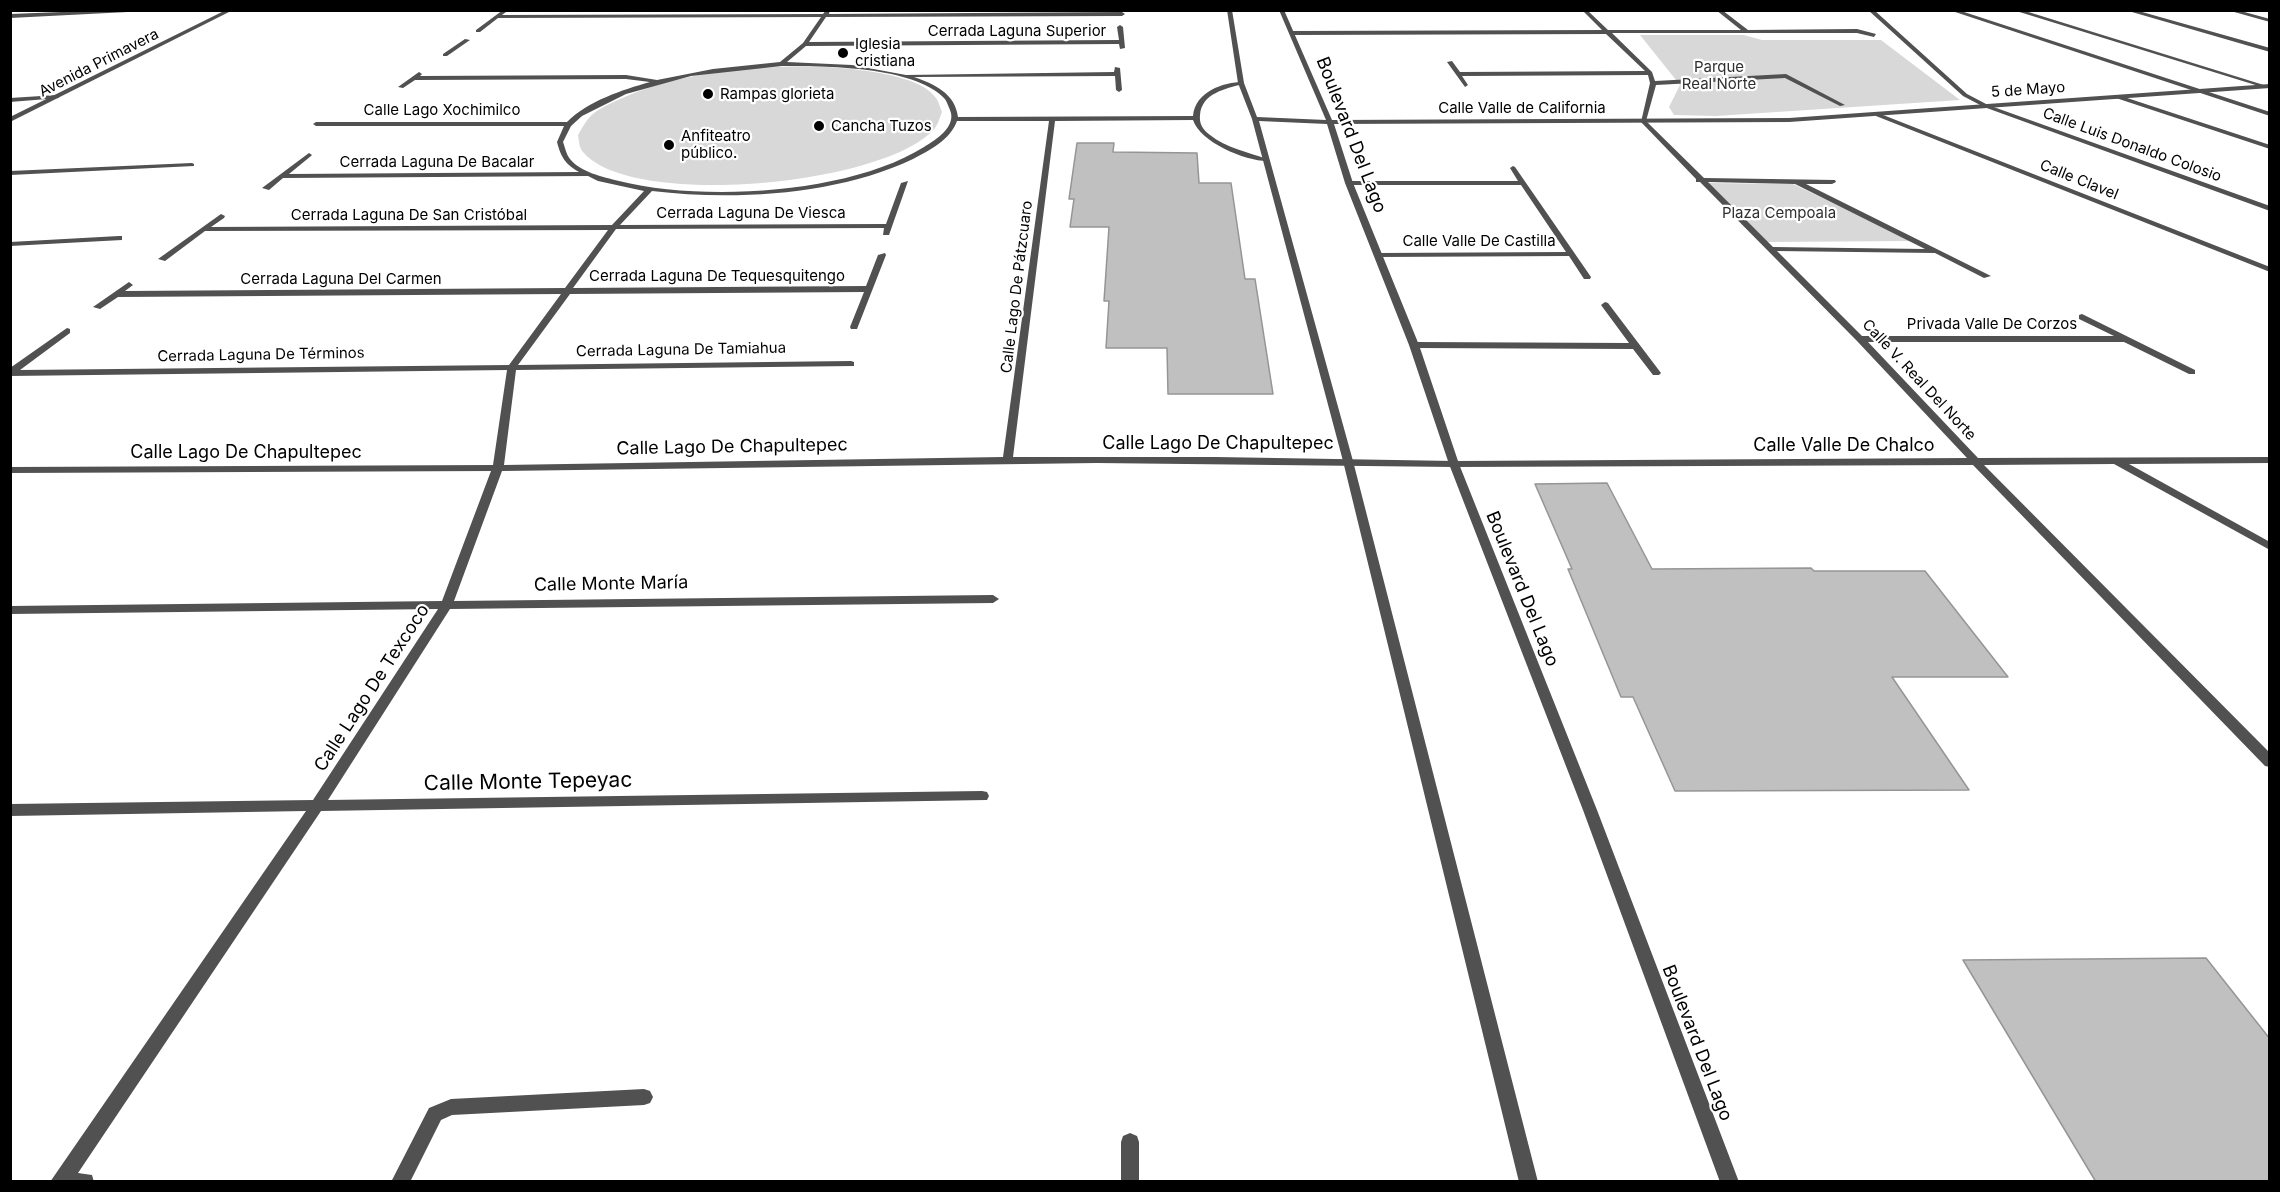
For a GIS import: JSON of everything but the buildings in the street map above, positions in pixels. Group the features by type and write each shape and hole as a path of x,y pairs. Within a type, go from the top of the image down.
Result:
{"street":[{"path":"10,16 165,10"},
{"name":"Avenida Primavera","path":"10,120 231,10"},
{"path":"1229,10 1241,83 1255,119 1348,461 1529,1182"},
{"name":"Boulevard Del Lago","path":"1281,10 1330,122 1349,183 1414,345 1454,464 1590,810 1730,1182"},
{"path":"1584,10 1652,78"},
{"path":"1292,33 1744,30 1857,31 1874,34 1865,36 1764,36 1744,30 1718,10"},
{"path":"1870,10 1965,95 1986,106"},
{"path":"1951,10 2270,114"},
{"path":"2015,10 2267,86"},
{"path":"2127,10 2270,50"},
{"path":"2229,10 2270,21"},
{"path":"478,31 504,11"},
{"path":"498,17 827,13 1121,18"},
{"path":"782,64 805,44 827,13"},
{"name":"Cerrada Laguna Superior","path":"805,44 1122,46 1121,18"},
{"path":"445,55 467,40"},
{"path":"1450,62 1465,85"},
{"path":"904,75 942,92 954,105 955,119 945,135 924,151 891,165 850,178 748,193 696,194 649,190 615,183 589,174 567,159 560,142 569,124 591,107 621,93 659,81 709,71 782,64 861,67 904,75 1117,71 1119,90"},
{"path":"401,87 423,71"},
{"path":"1459,74 1652,78 1786,76 1842,105"},
{"path":"414,78 626,77 659,81"},
{"path":"1643,121 1652,78"},
{"path":"1241,83 1214,90 1201,100 1195,118 1198,130 1221,146 1265,160"},
{"name":"5 de Mayo","path":"1789,120 2267,86"},
{"path":"10,100 57,97"},
{"path":"2118,97 2270,147"},
{"name":"Calle Luis Donaldo Colosio","path":"1986,106 2270,209"},
{"name":"Calle Clavel","path":"1878,115 2270,270"},
{"path":"955,119 1195,118"},
{"name":"Calle Lago De Pátzcuaro","path":"1008,459 1052,119"},
{"name":"Calle Valle de California","path":"1255,119 1330,122 1789,120"},
{"name":"Calle V. Real Del Norte","path":"1643,121 1860,339 1975,461 2270,762"},
{"name":"Calle Lago Xochimilco","path":"316,124 569,124"},
{"path":"266,188 309,155"},
{"path":"10,173 192,165"},
{"name":"Calle Valle De Castilla","path":"1513,168 1571,254"},
{"name":"Cerrada Laguna De Bacalar","path":"284,176 589,174"},
{"path":"1700,180 1832,182"},
{"path":"1795,181 1987,276"},
{"name":"Cerrada Laguna De Viesca","path":"613,228 887,230 905,183"},
{"path":"1349,183 1523,183"},
{"name":"Calle Lago De Texcoco","path":"60,1181 317,806 447,604 498,468 512,367 613,228 649,190"},
{"path":"162,259 221,216"},
{"name":"Cerrada Laguna De San Cristóbal","path":"205,229 613,228"},
{"path":"10,244 119,238"},
{"path":"1769,249 1938,251"},
{"path":"1571,254 1587,277"},
{"name":"Calle Valle De Castilla","path":"1379,255 1571,254"},
{"name":"Cerrada Laguna De Tequesquitengo","path":"854,327 882,255"},
{"path":"97,307 129,285"},
{"name":"Cerrada Laguna De Tequesquitengo","path":"567,291 868,288"},
{"name":"Cerrada Laguna Del Carmen","path":"116,294 567,291"},
{"path":"1605,305 1656,373"},
{"name":"Privada Valle De Corzos","path":"2082,317 2192,372"},
{"name":"Cerrada Laguna De Términos","path":"67,331 10,373 512,367"},
{"name":"Privada Valle De Corzos","path":"1860,339 2124,339"},
{"path":"1414,345 1636,346"},
{"name":"Cerrada Laguna De Tamiahua","path":"512,367 851,364"},
{"name":"Calle Lago De Chapultepec","path":"10,470 498,468 1008,459 1348,461 1454,464"},
{"path":"2116,460 2270,547"},
{"name":"Calle Valle De Chalco","path":"1454,464 2270,460"},
{"name":"Calle Monte María","path":"10,610 993,599"},
{"name":"Calle Monte Tepeyac","path":"10,810 982,796"},
{"path":"400,1182 435,1114 451,1107 644,1097"},
{"path":"1130,1142 1130,1182"},
{"path":"60,1181 85,1182"}],"green space":[{"name":"Parque Real Norte","path":"1640,35 1744,35 1762,40 1881,40 1960,100 1716,116 1674,115 1669,107 1680,85"},
{"path":"814,66 879,73 914,82 927,89 937,100 942,112 937,125 908,148 867,164 816,176 759,183 703,185 652,181 610,170 583,152 581,148 578,135 592,115 611,103 649,88 719,72"},
{"name":"Plaza Cempoala","path":"1707,183 1793,184 1913,241 1767,242"}],"place":[{"name":"Iglesia cristiana","path":"843,53"},
{"name":"Rampas glorieta","path":"708,94"},
{"name":"Cancha Tuzos","path":"819,126"},
{"name":"Anfiteatro público.","path":"669,145"}]}
